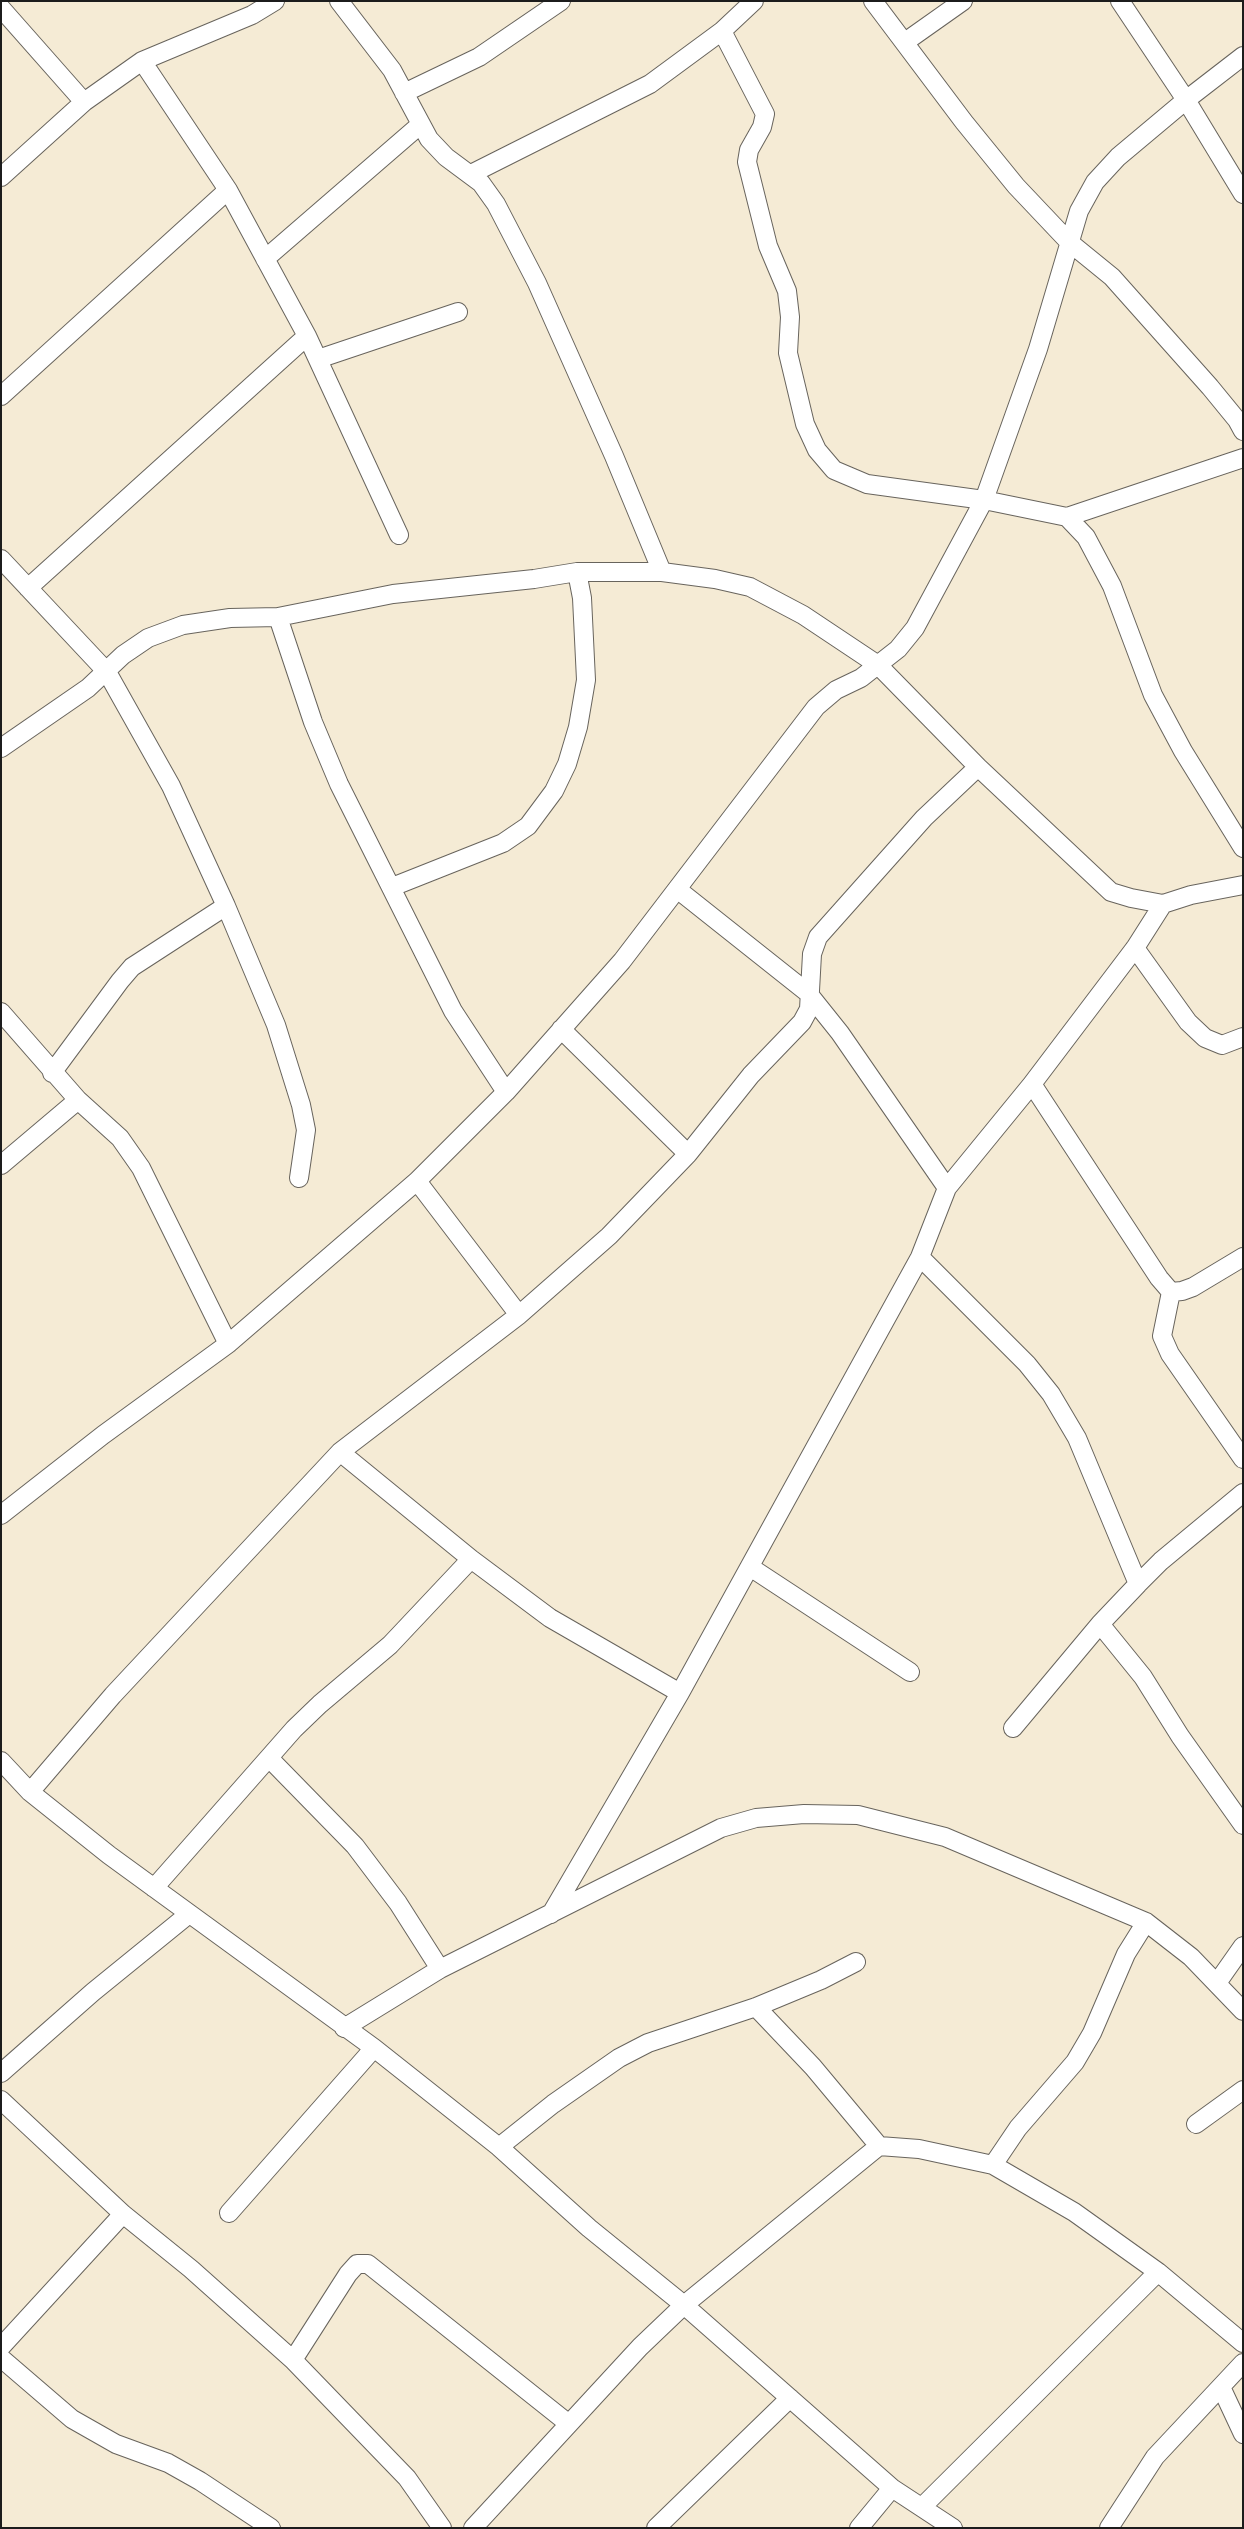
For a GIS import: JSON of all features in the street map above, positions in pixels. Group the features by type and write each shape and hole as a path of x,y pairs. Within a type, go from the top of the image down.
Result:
{"street":[{"path":"1,177 84,102 142,61 252,16 275,1"},
{"path":"339,1 392,70 429,139 446,157 481,183 496,204 538,283 614,456 662,572"},
{"path":"404,93 479,58 561,1"},
{"path":"471,174 650,84 722,32 754,1"},
{"path":"874,1 964,122 1016,186 1068,242 1112,276 1210,387 1237,420 1243,431"},
{"path":"905,42 963,1"},
{"path":"1120,1 1186,100 1243,194"},
{"path":"1,8 84,102"},
{"path":"722,32 765,114 762,127 749,150 748,162 768,246 787,291 790,317 790,362 805,424 816,450 834,470 867,484 984,500 1067,518 1243,458"},
{"path":"1,1515 103,1435 228,1344 417,1181 506,1092 622,961 816,708 836,690 861,678 898,650 915,628 984,500 1038,349 1068,242 1079,212 1095,182 1118,157 1186,100 1243,56"},
{"path":"142,61 228,190 266,259 307,336 399,535"},
{"path":"266,259 421,124"},
{"path":"1,396 228,190"},
{"path":"318,359 458,312"},
{"path":"28,588 307,336"},
{"path":"1067,518 1086,537 1108,578 1154,695 1183,751 1243,848"},
{"path":"1,559 107,672 171,786 226,906 276,1025 301,1105 306,1130 298,1178"},
{"path":"392,887 503,843 528,826 554,791 567,764 578,726 586,680 582,598 577,572"},
{"path":"5,740 88,688 107,672 123,654 148,638 183,625 230,618 278,617 393,594 534,579 577,572 662,572 715,579 750,588 803,615 878,665 978,768 1111,892 1163,904 1191,895 1243,885"},
{"path":"278,617 312,722 339,784 453,1011 506,1092"},
{"path":"30,1792 113,1694 340,1452 519,1315 609,1236 688,1154 751,1075 802,1022 809,1009 808,993 812,954 818,937 924,818 978,768"},
{"path":"677,889 808,993 840,1033 947,1188"},
{"path":"551,1914 680,1693 920,1258 947,1188 1032,1084 1135,948 1163,904"},
{"path":"52,1073 132,967 226,906"},
{"path":"1135,948 1188,1022 1205,1038 1222,1045 1243,1037"},
{"path":"1,1012 52,1073 78,1100 120,1138 141,1168 228,1344"},
{"path":"561,1029 688,1154"},
{"path":"1032,1084 1159,1278 1172,1292 1182,1292 1193,1287 1243,1257"},
{"path":"1,1165 78,1100"},
{"path":"417,1181 519,1315"},
{"path":"920,1258 1027,1364 1051,1394 1077,1438 1138,1584"},
{"path":"1172,1292 1162,1336 1170,1354 1243,1459"},
{"path":"340,1452 471,1559 550,1618 680,1693"},
{"path":"1013,1728 1100,1624 1138,1584 1161,1561 1243,1493"},
{"path":"154,1888 268,1758 320,1704 390,1645 471,1559"},
{"path":"750,1567 910,1672"},
{"path":"1100,1624 1143,1677 1180,1736 1243,1825"},
{"path":"268,1758 355,1846 398,1903 440,1969"},
{"path":"1,1761 30,1792 154,1888 374,2048 499,2148 589,2228 684,2305 892,2488 952,2528"},
{"path":"344,2028 440,1969 721,1828 756,1818 804,1814 858,1815 945,1837 1146,1922 1190,1957 1243,2010"},
{"path":"1,2073 94,1992 189,1914"},
{"path":"993,2165 1018,2128 1075,2062 1092,2033 1126,1954 1146,1922"},
{"path":"1217,1982 1243,1946"},
{"path":"499,2148 553,2104 619,2058 648,2042 756,2006 821,1980 856,1962"},
{"path":"756,2006 812,2067 879,2146"},
{"path":"229,2213 374,2048"},
{"path":"1196,2124 1243,2090"},
{"path":"1,2100 123,2214 192,2269 293,2360 407,2478 442,2528"},
{"path":"473,2528 640,2347 684,2305 879,2146 919,2149 993,2165 1074,2212 1158,2272 1243,2343"},
{"path":"1,2347 123,2214"},
{"path":"293,2360 348,2274 357,2264 368,2264 569,2424"},
{"path":"922,2507 1158,2272"},
{"path":"1,2358 72,2419 116,2444 168,2463 271,2528"},
{"path":"1109,2528 1155,2457 1243,2363"},
{"path":"1221,2387 1243,2434"},
{"path":"656,2528 790,2398"},
{"path":"859,2528 892,2488"}]}
